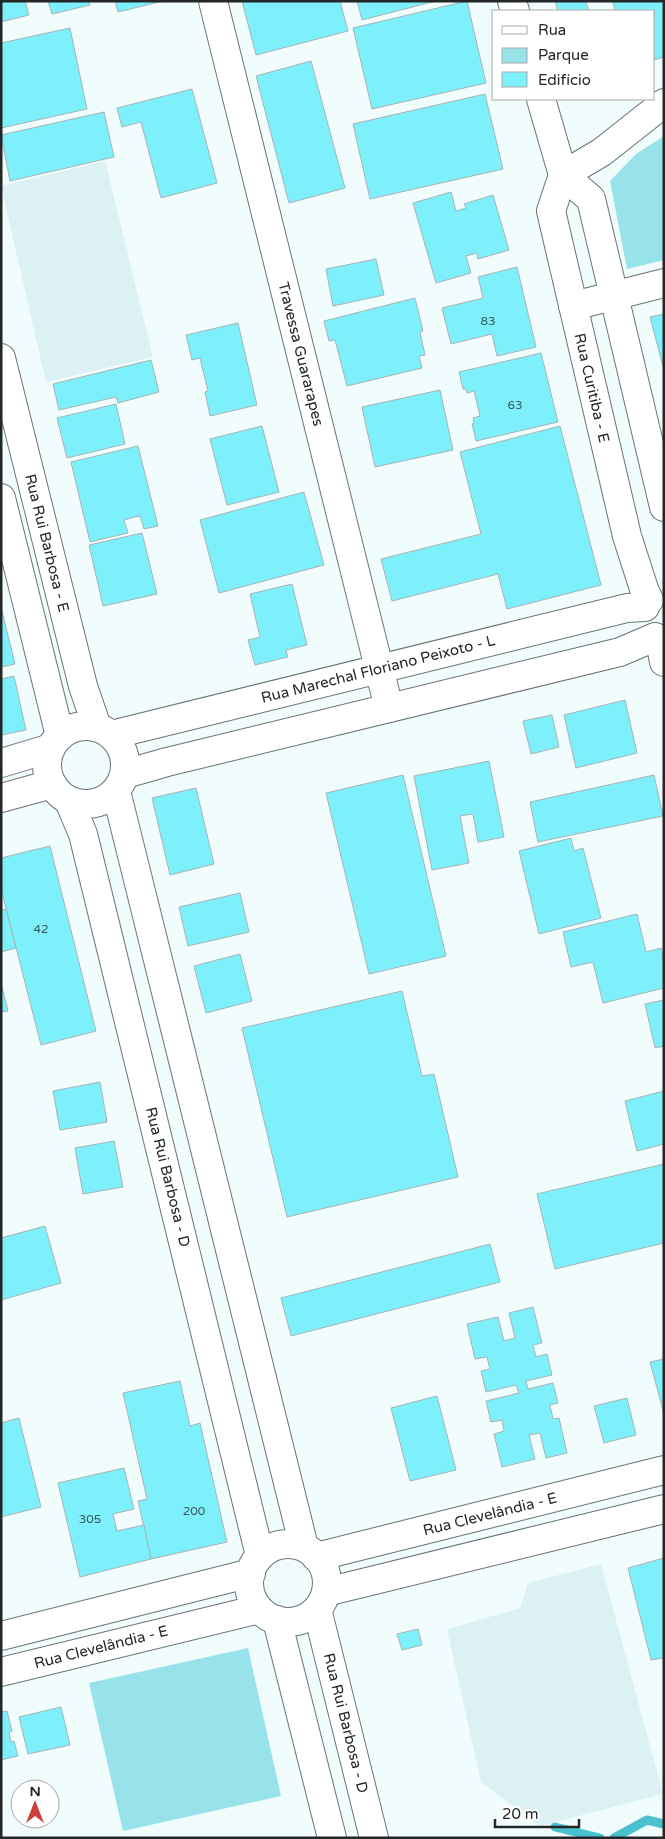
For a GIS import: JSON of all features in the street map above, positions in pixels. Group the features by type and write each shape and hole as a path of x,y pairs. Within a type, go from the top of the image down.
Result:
{"street":[{"name":"Travessa Guararapes","path":"213,1 389,708"},
{"path":"540,100 563,175 591,199 664,507"},
{"path":"563,175 602,152 664,103"},
{"name":"Rua Curitiba - E","path":"563,175 551,211 628,536 644,589 653,599 644,622 648,632 660,645"},
{"path":"573,306 664,283"},
{"name":"Rua Rui Barbosa - E","path":"1,358 83,686 104,731"},
{"path":"1,498 55,742 47,760 47,772 60,792 81,804 94,804 106,799 120,783 242,744 620,652 660,645"},
{"name":"Rua Marechal Floriano Peixoto - L","path":"104,731 234,705 627,608 653,599"},
{"path":"234,705 242,744"},
{"path":"1,763 55,742 71,729 84,726 104,731 123,752 120,783 310,1552 326,1573 322,1600"},
{"path":"1,798 60,792"},
{"name":"Rua Rui Barbosa - D","path":"60,792 83,834 256,1565"},
{"name":"Rua Clevelândia - E","path":"310,1552 540,1501 664,1470"},
{"path":"540,1501 550,1536"},
{"path":"268,1614 297,1621 322,1600 550,1536 664,1509"},
{"path":"1,1636 256,1565 278,1546 310,1552"},
{"path":"256,1565 250,1592 268,1614 332,1838"},
{"name":"Rua Rui Barbosa - D","path":"322,1600 374,1838"},
{"name":"Rua Clevelândia - E","path":"1,1672 268,1614"}],"shaded area":[{"path":"105,161 153,357 46,382 1,186"},
{"path":"601,1564 663,1794 540,1826 481,1782 447,1629 520,1608 528,1583"}],"green space":[{"path":"664,136 664,260 627,269 610,181 636,154"},
{"path":"248,1648 281,1796 123,1831 89,1683"}],"building":[{"path":"1,1 25,1 29,15 1,22"},
{"path":"48,1 89,1 90,5 52,14"},
{"path":"115,1 163,1 118,12"},
{"path":"242,1 340,1 348,31 256,55"},
{"path":"357,1 436,1 362,20"},
{"path":"467,1 486,83 372,109 353,28"},
{"path":"555,1 589,1 586,2 589,10 558,10"},
{"path":"613,1 664,1 664,57 655,60 655,10 615,10"},
{"path":"70,28 87,109 1,128 1,43"},
{"path":"311,61 345,188 289,203 256,76"},
{"path":"192,89 217,183 161,198 141,122 122,127 117,108"},
{"path":"485,94 503,169 370,199 353,124"},
{"path":"104,112 114,157 10,181 1,135"},
{"path":"451,192 456,211 466,208 464,204 493,195 509,250 478,259 477,253 466,256 471,273 436,283 413,203"},
{"path":"376,259 384,295 333,306 326,269"},
{"path":"517,267 536,347 497,356 492,334 451,344 442,308 483,298 478,277"},
{"path":"415,298 423,331 420,332 425,355 419,356 422,368 347,386 335,340 329,341 324,321"},
{"path":"664,314 664,370 650,317"},
{"path":"238,323 257,405 210,416 205,392 208,391 200,358 192,360 186,335"},
{"path":"541,353 558,422 476,441 472,424 474,423 473,418 480,416 474,391 467,393 466,389 463,389 459,372"},
{"path":"151,360 159,392 118,403 116,397 59,410 53,384"},
{"path":"440,390 453,450 375,467 362,407"},
{"path":"116,404 125,444 67,458 57,418"},
{"path":"262,426 279,492 227,505 210,439"},
{"path":"560,426 601,585 507,609 498,574 392,601 381,559 481,534 460,452"},
{"path":"138,446 158,526 144,529 140,516 135,517 124,520 128,533 90,542 71,462"},
{"path":"304,492 324,565 219,593 200,520"},
{"path":"142,533 157,594 103,606 89,545"},
{"path":"292,584 307,645 286,650 288,657 255,665 248,640 260,637 250,594"},
{"path":"1,607 15,664 1,667"},
{"path":"14,676 26,730 1,735 1,679"},
{"path":"625,700 637,753 576,768 564,715"},
{"path":"552,715 559,747 531,754 523,721"},
{"path":"489,761 504,837 478,842 473,814 460,816 469,863 432,870 414,776"},
{"path":"403,775 446,956 369,974 326,793"},
{"path":"654,775 663,816 538,842 530,802"},
{"path":"196,788 214,864 170,875 152,798"},
{"path":"571,838 574,851 583,848 601,918 539,934 519,851"},
{"path":"50,846 96,1031 41,1045 1,889 1,858"},
{"path":"240,893 249,932 188,946 179,907"},
{"path":"6,909 16,948 1,952 1,910"},
{"path":"637,914 646,952 661,948 664,962 664,988 603,1003 593,962 571,967 563,932"},
{"path":"240,954 252,1001 206,1013 194,966"},
{"path":"1,983 8,1011 1,1012"},
{"path":"402,991 422,1076 434,1074 458,1177 287,1217 242,1028"},
{"path":"664,1000 664,1046 655,1048 645,1004"},
{"path":"100,1082 107,1122 60,1130 53,1091"},
{"path":"664,1091 664,1144 637,1151 625,1101"},
{"path":"114,1141 123,1187 83,1194 75,1148"},
{"path":"664,1164 664,1243 555,1269 537,1194"},
{"path":"45,1226 61,1283 1,1300 1,1238"},
{"path":"490,1244 500,1282 291,1336 281,1298"},
{"path":"533,1307 542,1343 533,1345 536,1357 547,1354 552,1375 526,1381 528,1389 553,1383 558,1403 550,1405 553,1419 559,1418 567,1453 546,1458 540,1433 529,1435 535,1459 502,1467 494,1434 504,1431 502,1420 491,1422 486,1401 519,1393 516,1385 486,1392 481,1371 490,1369 487,1357 475,1359 467,1324 498,1317 504,1341 515,1338 509,1313"},
{"path":"664,1359 664,1414 650,1362"},
{"path":"180,1381 190,1426 200,1423 227,1542 151,1559 138,1501 147,1499 123,1393"},
{"path":"437,1396 456,1470 410,1481 391,1408"},
{"path":"627,1398 636,1435 604,1443 594,1406"},
{"path":"19,1418 41,1507 1,1517 1,1423"},
{"path":"124,1468 134,1509 113,1514 117,1531 144,1525 151,1559 80,1577 58,1483"},
{"path":"664,1558 664,1658 651,1660 628,1568"},
{"path":"418,1629 422,1645 402,1650 397,1634"},
{"path":"61,1707 70,1745 28,1754 19,1717"},
{"path":"7,1711 12,1731 9,1732 11,1742 14,1741 18,1756 1,1760 1,1712"}],"waterway":[{"path":"614,1838 647,1820 664,1824"},
{"path":"555,1827 600,1838"}]}
